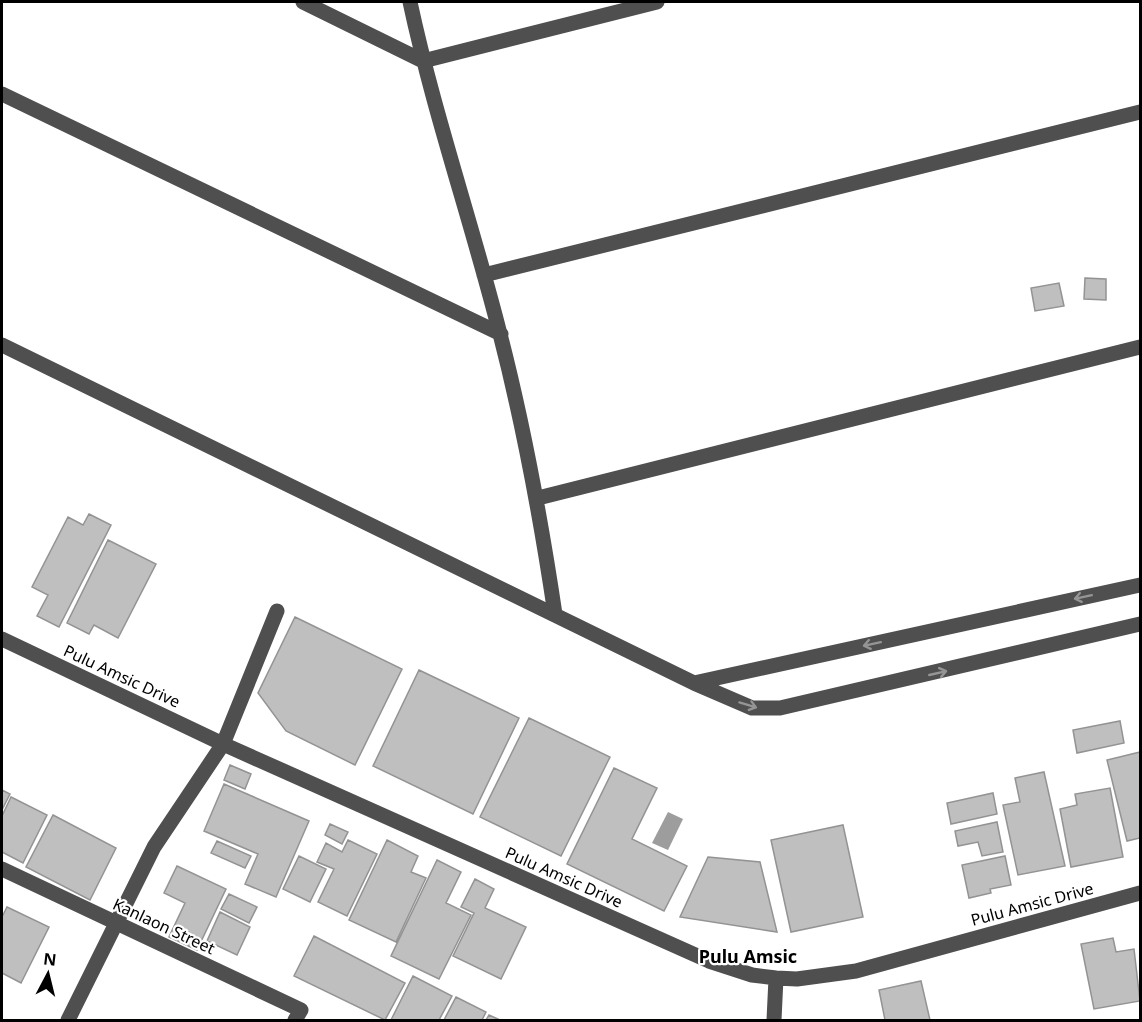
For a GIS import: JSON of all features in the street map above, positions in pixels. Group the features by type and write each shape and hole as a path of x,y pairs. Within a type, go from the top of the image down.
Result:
{"street":[{"path":"303,2 423,61 657,2"},
{"path":"410,2 423,61 501,334 537,498 555,614"},
{"path":"2,94 501,334"},
{"path":"484,275 1140,112"},
{"path":"2,345 694,682 752,708 780,708 1140,624"},
{"path":"537,498 1140,347"},
{"path":"694,682 1140,585"},
{"path":"68,1020 154,847 223,744 277,611"},
{"name":"Pulu Amsic Drive","path":"2,639 223,744 709,962 752,975 797,979 856,971 1140,893"},
{"name":"Kanlaon Street","path":"2,868 301,1010 296,1020"},
{"path":"774,1020 776,978"}],"shaded area":[{"path":"668,812 683,819 668,850 652,843"}],"building":[{"path":"1085,278 1106,279 1106,300 1084,299"},
{"path":"1059,283 1064,306 1035,311 1031,288"},
{"path":"89,514 111,525 59,627 37,616 48,595 32,587 68,517 83,525"},
{"path":"108,540 156,564 118,638 94,625 89,634 67,623"},
{"path":"295,617 402,669 355,765 286,731 258,693"},
{"path":"419,670 519,718 473,814 373,766"},
{"path":"529,718 610,757 561,856 480,817"},
{"path":"1120,721 1124,743 1077,753 1073,730"},
{"path":"1140,752 1140,838 1127,841 1107,760"},
{"path":"230,765 251,774 245,789 224,780"},
{"path":"614,768 657,788 632,839 687,866 664,911 567,864"},
{"path":"1044,772 1065,866 1018,875 1003,805 1020,802 1015,778"},
{"path":"224,784 309,821 276,897 245,884 258,854 204,831"},
{"path":"1110,788 1123,857 1071,867 1060,809 1077,805 1075,794"},
{"path":"2,790 10,794 2,810"},
{"path":"993,793 997,814 951,824 947,803"},
{"path":"11,797 47,815 23,863 2,852 2,816"},
{"path":"53,815 116,848 90,900 26,867"},
{"path":"997,822 1003,852 982,856 978,842 958,846 955,831"},
{"path":"330,824 348,832 342,844 325,835"},
{"path":"843,825 863,917 791,932 771,840"},
{"path":"348,840 377,854 347,916 318,902 334,869 317,862 326,843 342,852"},
{"path":"387,840 418,856 411,872 426,878 396,942 349,920"},
{"path":"217,841 251,856 245,868 211,853"},
{"path":"299,856 326,869 310,902 283,889"},
{"path":"1005,856 1011,885 990,889 991,893 969,898 962,865"},
{"path":"708,857 760,862 777,932 680,917"},
{"path":"437,860 461,872 446,903 471,915 439,979 391,956"},
{"path":"177,866 226,889 197,950 169,937 185,903 164,893"},
{"path":"475,879 494,889 485,908 526,927 501,979 453,956 474,913 461,907"},
{"path":"229,894 257,907 249,923 221,909"},
{"path":"7,907 49,927 21,983 2,973 2,917"},
{"path":"220,912 250,927 237,955 207,941"},
{"path":"314,936 405,983 385,1020 294,976"},
{"path":"1113,938 1116,952 1134,949 1140,1001 1094,1009 1081,944"},
{"path":"413,976 452,996 439,1020 391,1020"},
{"path":"921,981 930,1020 885,1020 879,990"},
{"path":"456,997 486,1012 482,1020 444,1020"},
{"path":"489,1015 500,1020 486,1020"}],"district":[{"name":"Pulu Amsic","path":"748,956"}]}
